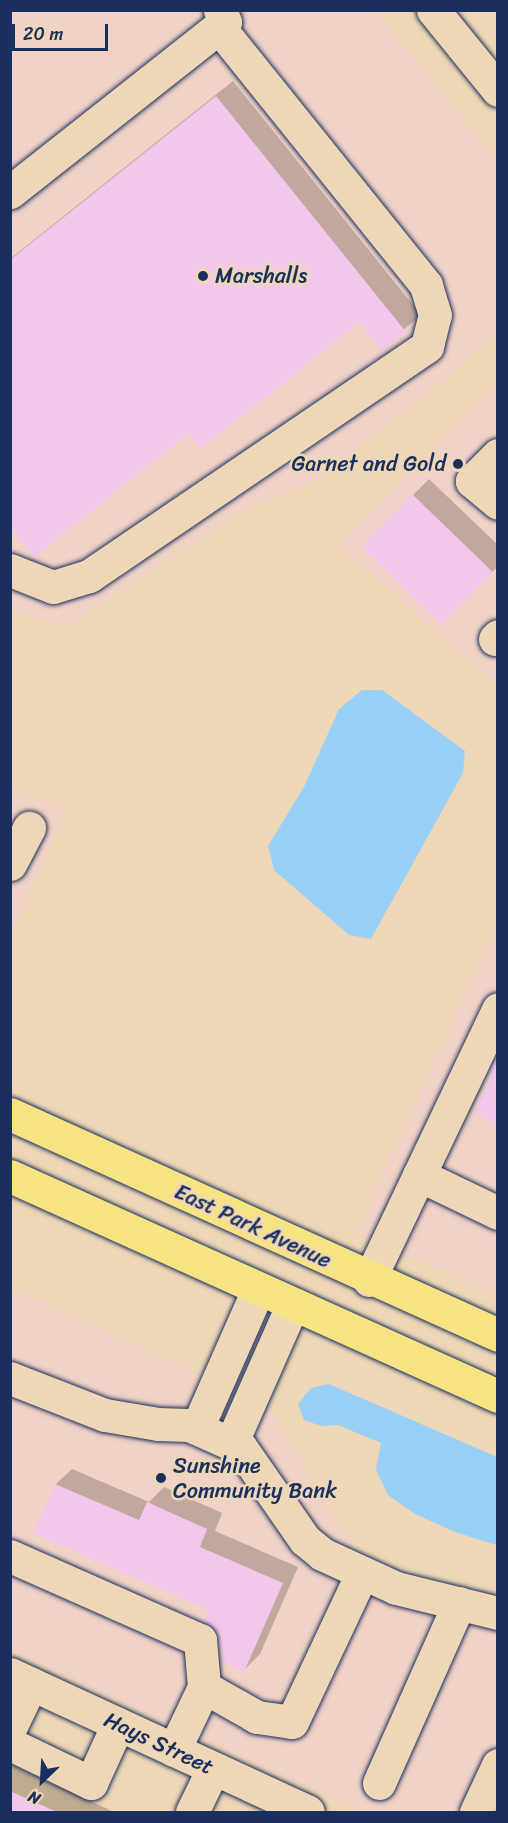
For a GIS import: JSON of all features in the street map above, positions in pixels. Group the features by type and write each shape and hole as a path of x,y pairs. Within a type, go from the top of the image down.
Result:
{"main road":[{"name":"East Park Avenue","path":"10,1114 369,1280 498,1335"},
{"path":"10,1176 292,1306 498,1396"}],"street":[{"path":"433,10 498,90"},
{"path":"10,192 219,19 426,285 435,315 427,346 89,576 53,587 10,570"},
{"path":"498,454 472,481 498,503"},
{"path":"10,864 29,828"},
{"path":"369,1280 498,1009"},
{"path":"419,1175 498,1213"},
{"path":"197,1428 258,1290"},
{"path":"231,1443 292,1306"},
{"path":"10,1378 105,1415 197,1428 242,1448 305,1540 322,1554 396,1588 498,1613"},
{"path":"10,1556 200,1640 204,1687 174,1750"},
{"path":"204,1687 257,1717 292,1722 362,1573"},
{"path":"379,1783 459,1603"},
{"path":"10,1728 21,1679"},
{"name":"Hays Street","path":"21,1679 308,1812"},
{"path":"10,1744 91,1783 118,1724"},
{"path":"481,1811 498,1765"},
{"path":"192,1812 213,1769"}],"shaded area":[{"path":"10,11 376,11 497,159 497,331 452,374 312,482 238,514 68,626 11,611"},
{"name":"Garnet and Gold","path":"497,383 497,684 338,546"},
{"path":"11,786 67,811 11,936"},
{"path":"497,924 497,1294 356,1233"},
{"name":"Sunshine Community Bank","path":"11,1288 268,1405 356,1551 419,1578 497,1595 497,1812 362,1812 11,1651"}],"water":[{"path":"362,690 382,690 465,751 463,773 371,939 349,935 274,870 268,846 304,787 339,709"},
{"path":"329,1384 497,1457 497,1545 455,1532 415,1514 388,1495 376,1470 381,1443 338,1425 321,1426 304,1420 298,1404 311,1388"}],"building":[{"path":"216,96 406,332 382,351 360,322 201,448 189,433 34,557 10,527 10,260"},
{"path":"412,494 493,572 442,624 361,547"},
{"path":"498,1041 498,1124 475,1113 494,1071 475,1062"},
{"path":"55,1484 139,1520 147,1502 207,1529 200,1547 283,1583 244,1672 222,1662 226,1653 215,1648 222,1633 203,1624 209,1610 33,1533"},
{"path":"10,1791 57,1812 10,1812"}],"place":[{"name":"Marshalls","path":"203,276"},
{"name":"Garnet and Gold","path":"458,464"},
{"name":"Sunshine Community Bank","path":"161,1478"}]}
